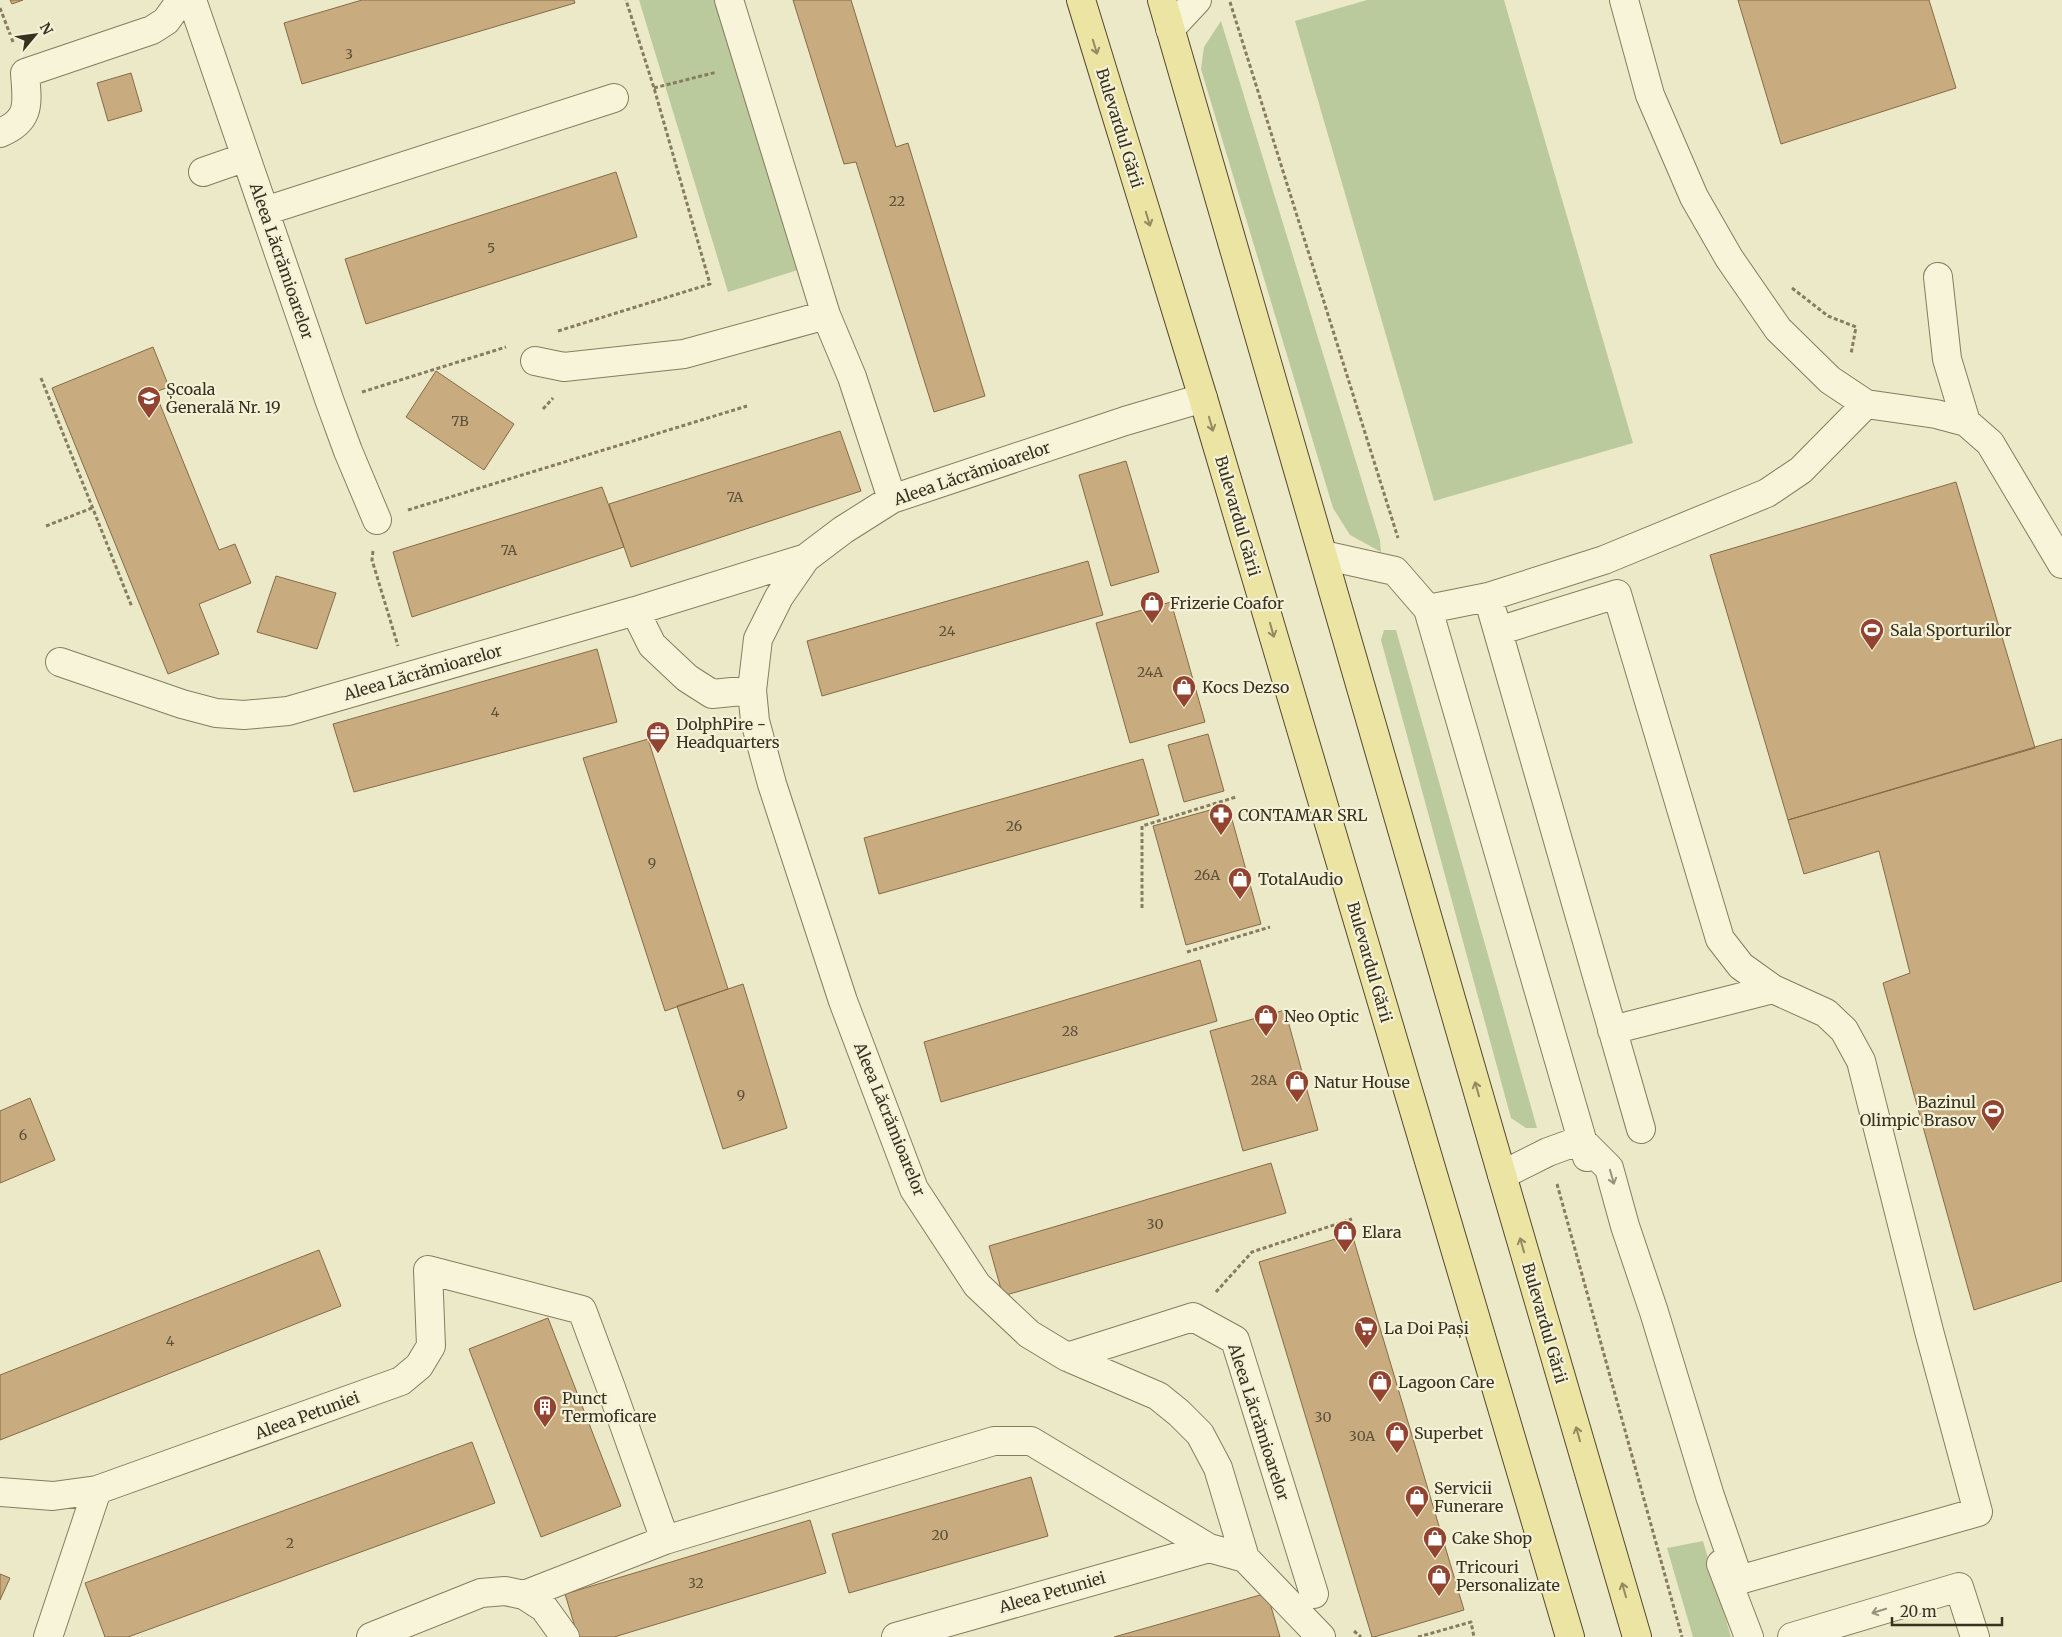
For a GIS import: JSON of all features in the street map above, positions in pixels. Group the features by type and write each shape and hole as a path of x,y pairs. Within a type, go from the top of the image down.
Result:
{"main road":[{"name":"Bulevardul Gării","path":"1081,0 1203,398 1570,1637"},
{"name":"Bulevardul Gării","path":"1162,0 1637,1637"}],"street":[{"path":"0,133 20,122 27,106 24,72 152,30 166,21 181,0"},
{"name":"Aleea Lăcrămioarelor","path":"192,0 348,451 377,520"},
{"path":"729,0 826,315 852,377 892,498"},
{"path":"1170,29 1197,0"},
{"path":"1624,0 1650,95 1694,197 1729,258 1778,329 1830,380 1866,404 1936,414 1966,422 1990,443 2062,564"},
{"path":"265,211 614,98"},
{"path":"203,172 246,156"},
{"path":"1938,277 1948,359 1966,422"},
{"path":"535,361 564,367 684,354 826,315"},
{"name":"Aleea Lăcrămioarelor","path":"1203,398 1116,424 892,498 843,530 806,558 780,597 758,639 752,690 755,721 775,793 843,1001 914,1189 977,1285 1029,1334 1067,1358 1158,1396 1200,1434 1218,1468 1245,1558"},
{"path":"1428,609 1488,597 1604,560 1767,494 1801,470 1866,404"},
{"path":"1323,555 1395,571 1428,609 1602,1207 1730,1589 1749,1637"},
{"name":"Aleea Lăcrămioarelor","path":"60,662 182,704 216,713 244,716 288,711 635,611 806,558"},
{"path":"1498,631 1617,594 1720,939 1741,966 1773,988 1826,1013 1844,1030 1861,1061 1929,1331 1978,1512 1739,1580 1710,1496 1609,1168 1582,1140"},
{"path":"1488,597 1641,1129"},
{"path":"635,611 652,645 686,678 712,694 752,690"},
{"path":"1612,1030 1773,988"},
{"path":"1502,1175 1548,1152 1582,1140"},
{"name":"Aleea Petuniei","path":"0,1492 52,1496 97,1490 401,1381 419,1366 431,1346 428,1270 582,1310 612,1388 665,1540"},
{"path":"1067,1358 1193,1317"},
{"name":"Aleea Lăcrămioarelor","path":"1193,1317 1235,1340 1314,1594"},
{"path":"524,1595 665,1540 994,1441 1031,1441 1209,1548 1245,1558 1321,1637"},
{"path":"48,1637 97,1490"},
{"name":"Aleea Petuniei","path":"896,1637 1209,1548"},
{"path":"1792,1637 1959,1587 1976,1637"},
{"path":"371,1637 481,1593 505,1590 524,1595 544,1608 565,1637"}],"path":[{"path":"626,0 654,88 710,284"},
{"path":"654,88 748,63"},
{"path":"1791,288 1828,316 1856,327 1849,364 1830,380"},
{"path":"41,378 132,608"},
{"path":"407,676 372,560 377,520 747,406"},
{"path":"46,526 92,508"},
{"path":"1142,908 1142,826 1236,797"},
{"path":"1187,952 1270,926"},
{"path":"1193,1317 1252,1252 1352,1219"},
{"path":"1418,1637 1471,1622 1474,1637"}],"green space":[{"path":"639,0 718,0 801,269 728,292"},
{"path":"1367,0 1504,0 1633,443 1434,501 1295,21"},
{"path":"1221,21 1380,540 1381,552 1350,535 1333,508 1201,69 1204,47"},
{"path":"1384,630 1396,630 1537,1128 1526,1128 1511,1118 1381,640"},
{"path":"1703,1541 1731,1637 1693,1637 1667,1548"}],"building":[{"path":"10,0 23,0 12,4"},
{"path":"362,0 574,0 575,3 302,84 284,23"},
{"path":"793,0 851,0 896,147 908,143 985,396 934,412 856,162 844,164"},
{"path":"1738,0 1929,0 1956,88 1781,144"},
{"path":"131,73 142,111 108,121 97,83"},
{"path":"616,172 637,237 366,324 345,259"},
{"name":"Școala Generală Nr. 19","path":"153,347 169,387 155,392 219,550 235,544 251,583 199,604 219,654 168,674 52,388"},
{"path":"436,371 514,424 484,470 406,417"},
{"path":"840,431 861,491 631,567 609,504"},
{"path":"1126,461 1159,572 1111,586 1079,475"},
{"name":"Sala Sporturilor","path":"1956,482 2035,748 1788,820 1710,555"},
{"path":"602,487 624,547 412,617 393,552"},
{"path":"1088,561 1103,615 822,696 807,641"},
{"path":"276,576 336,593 317,649 257,632"},
{"path":"1171,602 1205,722 1130,743 1096,623"},
{"path":"597,649 617,722 354,792 333,724"},
{"path":"1208,734 1224,791 1184,802 1168,745"},
{"path":"648,739 728,989 665,1011 583,758"},
{"name":"Bazinul Olimpic Brasov","path":"2062,739 2062,1281 1974,1310 1883,983 1910,973 1879,851 1804,874 1788,820"},
{"path":"1143,759 1159,815 879,894 864,838"},
{"path":"1228,805 1261,924 1186,945 1153,826"},
{"path":"1200,960 1217,1021 941,1102 924,1042"},
{"path":"743,984 787,1128 723,1149 677,1006"},
{"path":"1285,1010 1318,1130 1243,1151 1210,1031"},
{"path":"30,1098 55,1160 0,1183 0,1111"},
{"path":"1271,1163 1286,1213 1003,1296 989,1246"},
{"path":"1352,1234 1464,1610 1374,1637 1372,1637 1259,1262"},
{"path":"319,1250 341,1306 0,1440 0,1375"},
{"name":"Punct Termoficare","path":"548,1318 621,1506 541,1537 469,1349"},
{"path":"472,1442 495,1503 128,1637 105,1637 85,1583"},
{"path":"1031,1477 1048,1536 849,1593 832,1534"},
{"path":"810,1520 826,1573 614,1637 578,1637 565,1594"},
{"path":"0,1574 10,1578 0,1600"},
{"path":"1267,1593 1280,1637 1114,1637 1167,1622"}],"place":[{"name":"Școala Generală Nr. 19","path":"149,419"},
{"name":"Frizerie Coafor","path":"1152,624"},
{"name":"Sala Sporturilor","path":"1872,651"},
{"name":"Kocs Dezso","path":"1184,708"},
{"name":"DolphPire - Headquarters","path":"658,754"},
{"name":"CONTAMAR SRL","path":"1221,836"},
{"name":"TotalAudio","path":"1240,900"},
{"name":"Neo Optic","path":"1266,1037"},
{"name":"Natur House","path":"1297,1103"},
{"name":"Bazinul Olimpic Brasov","path":"1993,1132"},
{"name":"Elara","path":"1345,1253"},
{"name":"La Doi Pași","path":"1366,1349"},
{"name":"Lagoon Care","path":"1380,1403"},
{"name":"Punct Termoficare","path":"545,1428"},
{"name":"Superbet","path":"1397,1454"},
{"name":"Servicii Funerare","path":"1417,1518"},
{"name":"Cake Shop","path":"1435,1559"},
{"name":"Tricouri Personalizate","path":"1439,1597"}]}
